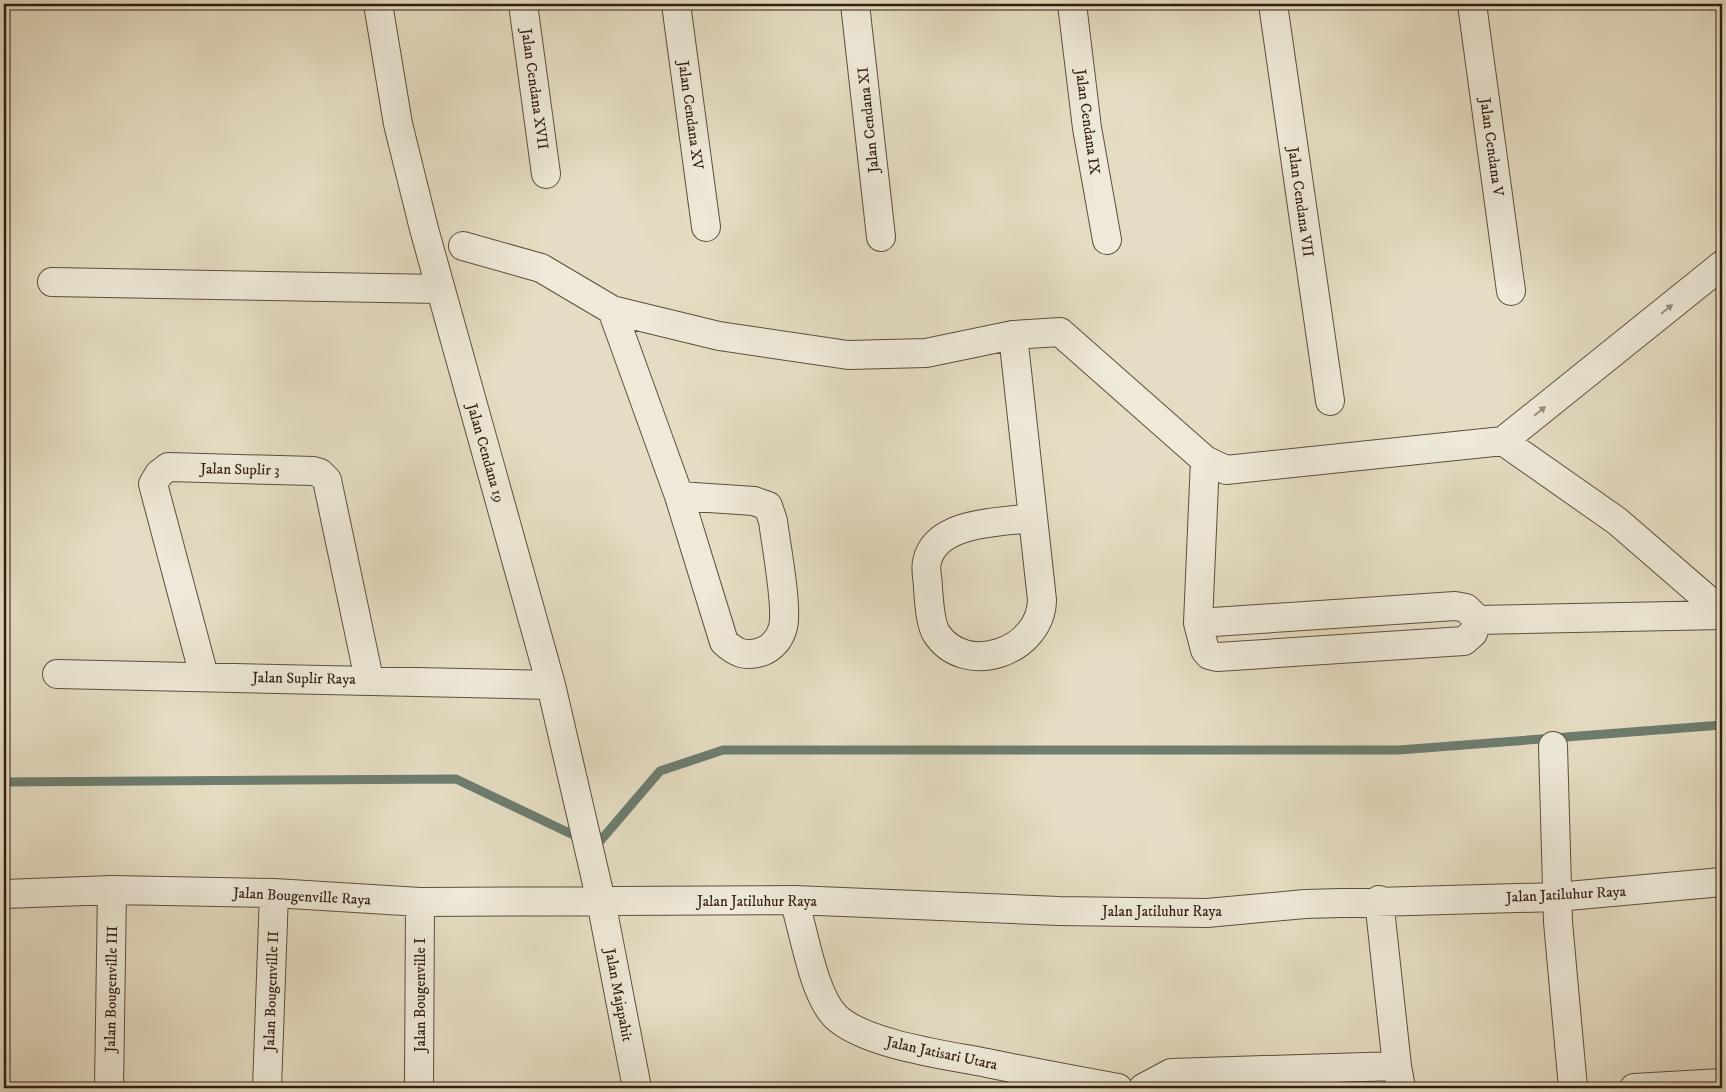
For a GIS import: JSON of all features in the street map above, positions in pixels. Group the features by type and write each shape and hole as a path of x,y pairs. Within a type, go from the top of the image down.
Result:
{"street":[{"name":"Jalan Cendana 19","path":"378,4 398,124 440,289 551,685 601,901"},
{"name":"Jalan Cendana XVII","path":"523,4 546,174"},
{"name":"Jalan Cendana XV","path":"676,4 706,227"},
{"name":"Jalan Cendana XI","path":"855,4 881,237"},
{"name":"Jalan Cendana IX","path":"1072,4 1087,128 1107,240"},
{"name":"Jalan Cendana VII","path":"1273,4 1330,401"},
{"name":"Jalan Cendana V","path":"1472,4 1511,291"},
{"path":"463,246 542,268 612,310 718,336 848,355 926,353 1013,335 1060,332 1205,460 1226,470 1502,441 1722,264"},
{"path":"52,282 440,289"},
{"path":"612,310 679,496 724,642 734,651 744,655 766,650 779,639 784,617 773,521 768,506 754,501 679,496"},
{"path":"1013,335 1042,600 1042,611 1036,626 1028,638 1015,648 999,653 975,655 958,652 942,641 935,631 928,598 927,562 932,551 940,540 965,527 1033,518"},
{"path":"1502,441 1617,521 1722,613"},
{"path":"1205,460 1198,623 1205,650 1209,655 1217,657 1464,641 1473,633 1478,620"},
{"name":"Jalan Suplir 3","path":"204,676 153,484 158,474 168,467 313,471 320,473 327,480 370,679"},
{"path":"1198,623 1455,606 1466,608 1478,620 1722,613"},
{"name":"Jalan Suplir Raya","path":"57,674 370,679 551,685"},
{"path":"1553,746 1557,896 1573,1088"},
{"name":"Jalan Jatiluhur Raya","path":"601,901 794,900 1059,911 1207,913 1305,904 1379,900 1557,896 1722,882"},
{"name":"Jalan Bougenville Raya","path":"4,894 112,890 274,893 420,902 601,901"},
{"name":"Jalan Bougenville III","path":"109,1088 112,890"},
{"name":"Jalan Bougenville II","path":"267,1088 274,893"},
{"name":"Jalan Jatisari Utara","path":"794,900 814,974 823,995 835,1016 855,1029 898,1046 1118,1088"},
{"path":"1144,1088 1171,1073 1399,1077 1379,900"},
{"name":"Jalan Majapahit","path":"601,901 637,1088"},
{"name":"Jalan Bougenville I","path":"419,1088 420,902"},
{"path":"1634,1088 1722,1083"}],"waterway":[{"path":"4,782 456,779 586,841 601,840 660,771 723,750 1399,750 1722,725"}]}
